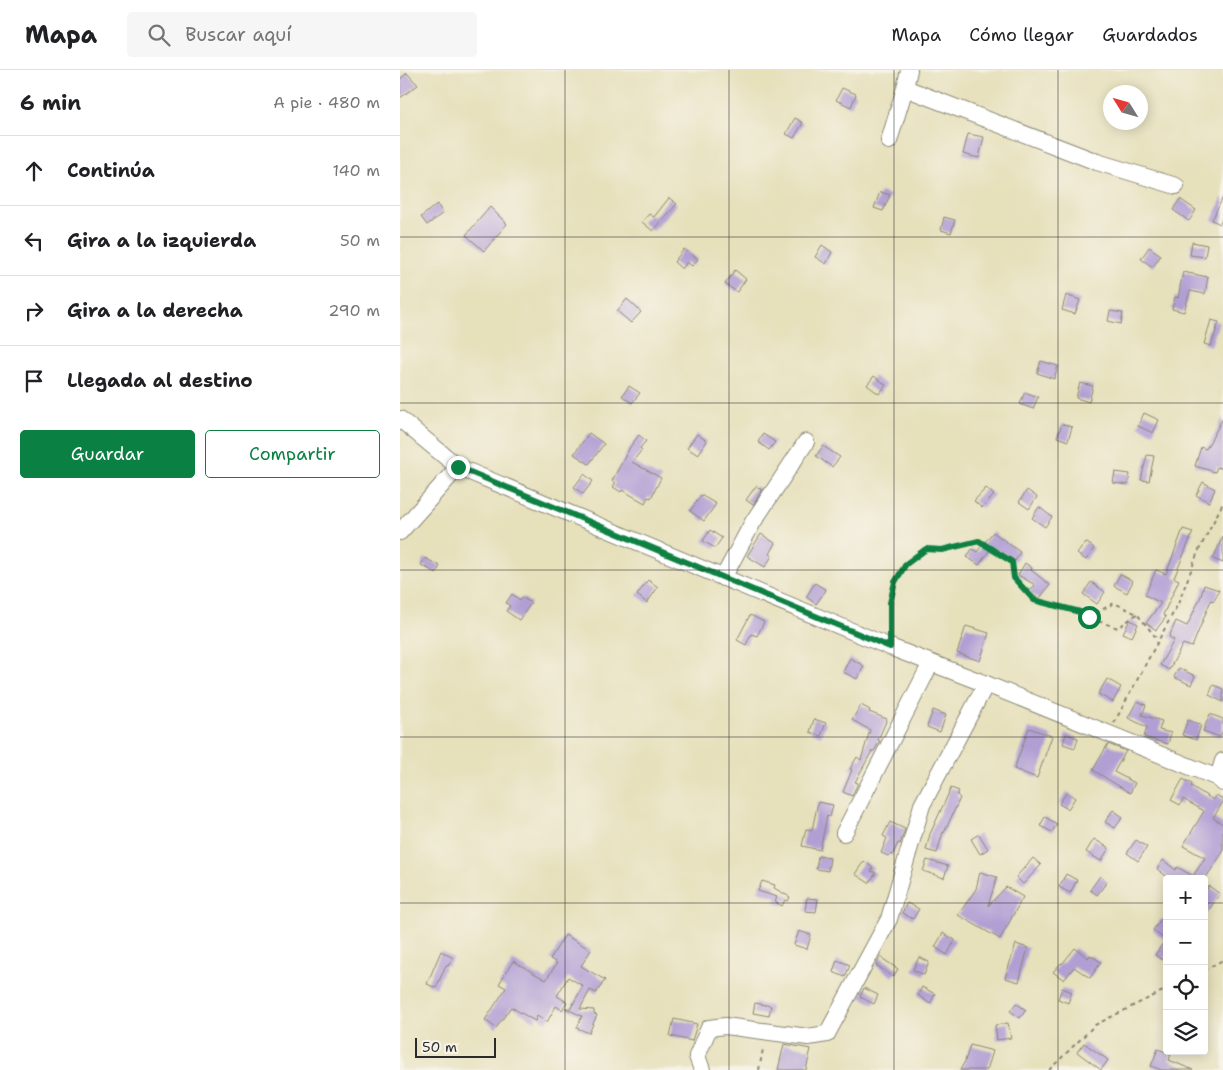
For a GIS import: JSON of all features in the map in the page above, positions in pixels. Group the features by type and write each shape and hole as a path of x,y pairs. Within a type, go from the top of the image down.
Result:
{"street":[{"path":"889,141 909,70"},
{"path":"905,88 1097,162 1176,186"},
{"path":"400,419 458,467 723,578 1221,780 1223,761"},
{"path":"723,578 752,522 806,442"},
{"path":"400,532 458,467"},
{"path":"844,833 931,663"},
{"path":"702,1070 697,1056 709,1028 725,1026 808,1037 827,1034 889,919 922,805 986,684"}],"path":[{"path":"1108,734 1178,604 1198,552 1223,503"},
{"path":"890,647 890,603 895,582 906,564 926,549 942,550 967,542 979,541 1012,562 1014,578 1034,600 1080,612 1118,628 1137,614"},
{"path":"1089,617 1114,602 1137,614 1158,640"},
{"path":"1208,968 1223,960"},
{"path":"1049,1070 1095,1026 1163,991"},
{"path":"759,1070 763,1049"}],"building":[{"path":"407,73 418,85 400,98 400,79"},
{"path":"842,88 856,94 851,107 836,100"},
{"path":"795,118 803,123 794,138 786,134"},
{"path":"968,134 984,137 979,158 963,154"},
{"path":"880,192 890,195 883,211 874,208"},
{"path":"1223,197 1223,217 1220,224 1212,220"},
{"path":"669,198 677,204 653,231 642,222 649,214 654,217"},
{"path":"1180,199 1196,210 1189,221 1173,210"},
{"path":"437,204 443,213 427,225 421,217"},
{"path":"490,207 507,224 484,251 466,235"},
{"path":"944,217 955,220 951,233 941,230"},
{"path":"1192,242 1207,245 1205,257 1190,255"},
{"path":"822,245 832,252 826,264 815,257"},
{"path":"1149,247 1161,255 1153,267 1141,259"},
{"path":"684,249 698,259 692,266 687,262 682,269 674,262"},
{"path":"735,270 746,279 737,292 725,284"},
{"path":"1183,272 1208,277 1205,294 1190,291 1184,312 1172,309 1175,297 1178,298"},
{"path":"1066,295 1080,300 1075,314 1062,310"},
{"path":"627,299 641,312 631,323 617,311"},
{"path":"1110,311 1123,313 1121,324 1108,321"},
{"path":"1211,320 1219,322 1211,346 1204,344"},
{"path":"1041,361 1058,366 1054,379 1037,373"},
{"path":"874,376 886,385 879,394 867,385"},
{"path":"1080,383 1093,386 1089,402 1076,398"},
{"path":"629,386 640,393 632,403 622,396"},
{"path":"1025,392 1038,397 1033,409 1020,404"},
{"path":"1144,413 1159,420 1153,433 1138,426"},
{"path":"1223,418 1223,469 1217,467 1215,472 1195,466 1201,447 1206,449"},
{"path":"1062,424 1072,427 1068,441 1057,437"},
{"path":"589,433 604,444 589,464 574,454"},
{"path":"697,434 707,441 698,455 687,448"},
{"path":"763,434 775,442 769,450 758,442"},
{"path":"639,435 646,441 640,448 642,450 632,462 661,478 651,498 648,497 645,503 613,487 615,483 612,481 630,447"},
{"path":"823,446 840,457 832,467 816,456"},
{"path":"1147,455 1154,456 1149,481 1141,480"},
{"path":"1115,472 1130,474 1128,485 1113,483"},
{"path":"584,474 593,481 583,494 574,487"},
{"path":"1203,482 1215,489 1209,502 1196,495"},
{"path":"756,486 762,490 753,505 746,500"},
{"path":"986,488 994,495 982,508 974,501"},
{"path":"1027,490 1037,497 1029,509 1019,502"},
{"path":"701,495 716,504 704,521 690,511"},
{"path":"1039,507 1052,517 1045,527 1032,518"},
{"path":"1183,529 1193,532 1174,578 1179,580 1163,615 1166,617 1156,630 1146,623 1161,603 1145,595 1156,570 1166,574"},
{"path":"710,530 722,538 715,548 703,541"},
{"path":"993,532 1020,552 1015,561 992,547 979,565 967,557 972,549 977,552"},
{"path":"761,534 775,543 769,554 772,556 765,567 747,556"},
{"path":"1223,536 1223,563 1213,559"},
{"path":"1086,542 1094,548 1086,560 1077,554"},
{"path":"425,558 440,566 436,573 421,565"},
{"path":"1025,563 1050,585 1039,599 1029,592 1035,585 1018,575"},
{"path":"1120,574 1133,581 1127,593 1114,586"},
{"path":"648,580 658,587 647,603 637,595"},
{"path":"1091,582 1105,592 1097,604 1083,594"},
{"path":"815,583 826,590 816,604 806,597"},
{"path":"1204,585 1219,590 1214,601 1211,600 1192,647 1183,644 1169,670 1160,665 1174,640 1169,637 1176,621 1187,626"},
{"path":"512,594 520,600 522,597 531,603 519,620 506,611 510,606 506,603"},
{"path":"750,615 764,622 757,636 751,634 746,645 737,640"},
{"path":"1130,620 1138,624 1132,637 1123,633"},
{"path":"966,626 989,633 980,661 957,653"},
{"path":"850,658 864,666 857,679 843,672"},
{"path":"1179,668 1195,676 1191,685 1174,677"},
{"path":"1107,679 1121,687 1113,702 1098,694"},
{"path":"1213,685 1223,689 1223,702 1209,695"},
{"path":"1137,701 1146,705 1142,715 1162,721 1159,730 1171,733 1168,744 1144,737 1147,727 1128,718"},
{"path":"861,705 870,710 869,712 887,719 878,740 880,741 874,751 872,751 855,782 858,783 852,796 843,792 852,770 850,769 857,757 861,760 870,730 852,720"},
{"path":"933,710 946,715 940,732 927,727"},
{"path":"1210,714 1223,719 1223,730 1220,737 1203,731"},
{"path":"814,719 826,723 821,736 810,732"},
{"path":"1188,720 1201,725 1196,740 1182,735"},
{"path":"1029,728 1052,736 1037,778 1014,769"},
{"path":"1066,734 1078,738 1075,748 1063,744"},
{"path":"1108,744 1126,751 1114,772 1135,783 1130,793 1093,770"},
{"path":"1183,779 1213,800 1216,795 1223,799 1213,818 1223,824 1223,852 1208,875 1194,875 1205,858 1183,846 1204,811 1183,799 1180,805 1171,800"},
{"path":"951,788 959,791 957,795 960,798 943,832 937,853 926,850 930,834"},
{"path":"1067,792 1075,798 1068,809 1059,804"},
{"path":"818,802 833,805 830,817 827,816 820,850 802,846 806,829 812,830"},
{"path":"1113,810 1123,817 1115,828 1105,822"},
{"path":"1045,817 1057,824 1052,832 1040,826"},
{"path":"890,822 905,829 900,844 898,843 892,856 890,854 888,856 881,853 887,838 883,836"},
{"path":"979,834 988,849 980,854 971,839"},
{"path":"1094,839 1109,848 1101,861 1086,852"},
{"path":"1136,840 1147,847 1138,861 1127,853"},
{"path":"818,856 830,858 828,871 816,869"},
{"path":"1033,858 1041,865 1023,884 1016,877"},
{"path":"927,860 948,866 944,878 923,871"},
{"path":"1163,860 1176,870 1177,867 1191,875 1165,875 1157,869"},
{"path":"864,861 873,868 871,871 876,873 869,883 855,874"},
{"path":"980,872 997,877 988,906 1006,887 1023,897 1000,939 958,915 976,889"},
{"path":"1066,874 1077,880 1070,893 1059,887"},
{"path":"1100,876 1107,882 1097,895 1090,890"},
{"path":"762,881 775,885 774,888 790,897 788,901 785,900 782,906 775,902 777,897 758,891"},
{"path":"1209,886 1220,894 1208,911"},
{"path":"807,898 818,899 816,912 805,911"},
{"path":"907,903 919,909 913,919 902,913"},
{"path":"1161,919 1163,920 1163,938 1153,930"},
{"path":"799,931 811,935 807,949 794,945"},
{"path":"943,933 955,940 947,955 935,947"},
{"path":"565,935 591,950 581,966 605,980 596,993 590,990 580,1009 594,1010 594,1014 597,1015 589,1033 577,1028 582,1016 565,1008 571,1008 583,986 568,977 557,996 567,1002 562,1010 556,1006 547,1022 537,1016 535,1021 511,1007 496,1028 485,1020 506,988 499,984 513,961 546,980 557,963 550,959"},
{"path":"1163,943 1163,960 1155,955"},
{"path":"1016,944 1028,948 1019,982 1005,978"},
{"path":"1075,948 1088,958 1090,955 1101,962 1090,978 1074,967 1064,980 1053,972"},
{"path":"441,951 453,958 448,966 446,965 436,988 427,984"},
{"path":"880,957 898,969 893,977 876,965"},
{"path":"919,957 929,962 924,975 913,970"},
{"path":"837,960 850,965 845,977 833,972"},
{"path":"922,987 935,994 930,1004 918,995"},
{"path":"864,988 878,995 874,1004 860,997"},
{"path":"1062,988 1072,992 1068,1003 1058,999"},
{"path":"755,1003 771,1006 769,1016 753,1013"},
{"path":"1016,1003 1026,1010 1020,1018 1010,1011"},
{"path":"674,1019 697,1024 692,1041 670,1036"},
{"path":"1008,1023 1011,1038 997,1040 995,1025"},
{"path":"1084,1043 1108,1060 1101,1070 1077,1052"},
{"path":"784,1044 811,1049 806,1070 778,1070"},
{"path":"970,1045 993,1051 987,1070 960,1070"},
{"path":"1158,1049 1163,1051 1163,1055 1171,1055 1169,1060 1193,1070 1161,1070 1151,1066"}],"route":[{"path":"458,467 890,647 890,603 895,582 906,564 926,549 942,550 967,542 979,541 1012,562 1014,578 1034,600 1080,612 1089,617"}]}
